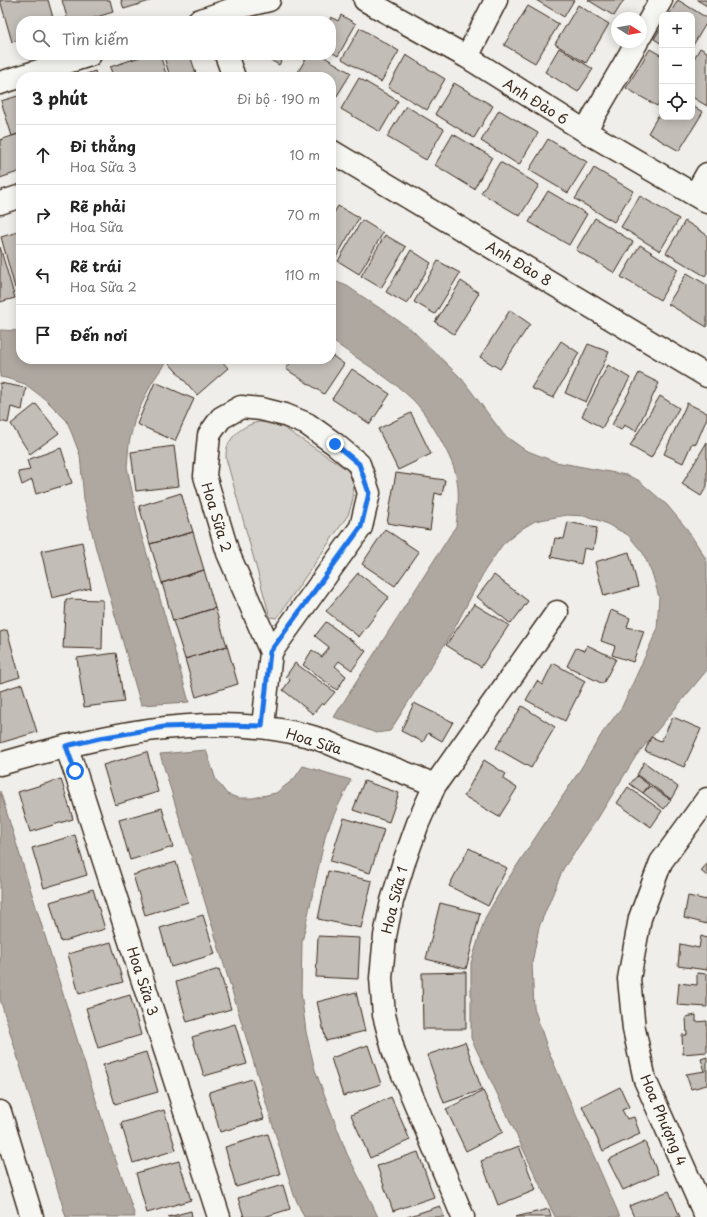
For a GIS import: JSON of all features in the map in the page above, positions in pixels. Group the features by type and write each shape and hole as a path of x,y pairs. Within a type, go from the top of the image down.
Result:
{"street":[{"path":"208,15 269,0"},
{"name":"Anh Đào 6","path":"365,0 466,57 585,131 701,198"},
{"path":"466,57 496,0"},
{"path":"647,24 661,0"},
{"path":"585,131 633,48"},
{"path":"35,72 74,60"},
{"path":"228,60 232,72"},
{"path":"0,83 16,78"},
{"name":"Anh Đào 8","path":"336,154 707,376"},
{"path":"701,198 707,174"},
{"path":"0,203 16,198"},
{"name":"Hoa Sữa 2","path":"262,726 270,652 228,554 205,476 209,435 221,418 241,407 267,410 285,415 307,424 335,444 359,464 369,493 361,527 270,652"},
{"name":"Hoa Sữa 1","path":"463,1217 394,1053 384,1015 381,978 385,936 392,901 404,862 418,823 435,785 557,612"},
{"name":"Hoa Sữa","path":"0,764 50,749 100,738 164,727 226,725 262,726 306,735 435,785"},
{"name":"Hoa Sữa 3","path":"66,746 78,778 220,1217"},
{"name":"Hoa Phượng 4","path":"706,1217 645,1080 634,1029 629,979 640,918 661,862 707,799"},
{"path":"0,1112 32,1217"}],"shaded area":[{"path":"336,282 347,286 412,330 462,379 504,435 525,450 556,462 626,475 638,480 667,505 687,529 707,561 707,670 636,756 598,818 563,869 539,927 532,963 534,1008 548,1050 620,1217 555,1217 471,1038 471,963 485,918 504,885 580,770 603,732 622,707 657,630 659,597 653,576 643,553 628,535 605,523 587,516 567,515 535,521 523,528 503,544 485,570 453,631 390,731 376,733 334,717 456,526 458,507 457,481 454,467 444,446 418,405 394,383 336,343"},
{"path":"0,330 16,331 16,364 165,364 151,384 135,418 129,443 127,467 141,534 189,702 141,705 96,549 84,499 80,455 67,421 46,400 25,384 0,377"},
{"path":"259,422 270,422 284,428 345,468 351,476 354,488 348,515 277,618 270,617 226,458 226,450 235,434 244,427"},
{"path":"206,750 216,780 227,794 238,798 253,798 276,793 294,779 303,766 351,780 326,833 302,942 301,992 306,1032 315,1070 347,1154 378,1217 304,1217 294,1195 160,754"},
{"path":"0,791 109,1142 135,1217 66,1217 0,999"}],"building":[{"path":"0,0 48,0 53,16 16,16 16,41 12,42"},
{"path":"62,0 110,0 113,12 100,16 67,16"},
{"path":"121,0 153,0 124,9"},
{"path":"536,0 574,0 564,17"},
{"path":"588,0 624,0 616,12 611,12 611,14"},
{"path":"678,0 707,18 707,22 695,42 695,12 671,12"},
{"path":"697,0 707,0 707,6"},
{"path":"578,5 609,24 586,63 555,44"},
{"path":"528,6 559,24 535,63 504,45"},
{"path":"341,15 356,24 338,56 336,55 336,20 338,21"},
{"path":"360,28 399,51 381,82 342,59"},
{"path":"659,31 659,42 654,39"},
{"path":"559,48 593,69 578,92 545,72"},
{"path":"700,48 707,52 707,106 695,99 695,57"},
{"path":"650,49 659,54 659,103 657,106 626,88"},
{"path":"406,55 445,79 427,110 388,87"},
{"path":"131,60 162,60 165,72 112,72 110,67"},
{"path":"165,60 192,60 195,72 168,72"},
{"path":"270,60 282,60 279,65"},
{"path":"305,60 329,60 351,73 336,97 336,72 298,72"},
{"path":"359,78 398,101 380,132 341,109"},
{"path":"454,83 493,106 474,138 435,114"},
{"path":"16,96 16,135 12,136 1,101"},
{"path":"406,106 444,129 426,160 387,137"},
{"path":"695,108 703,112 679,151 648,133 659,114 659,120 695,120"},
{"path":"499,110 538,133 519,165 481,141"},
{"path":"453,134 492,157 474,189 435,165"},
{"path":"16,135 16,173 0,178 0,140"},
{"path":"548,139 587,162 568,193 529,170"},
{"path":"500,162 539,185 520,216 481,193"},
{"path":"594,168 633,191 614,222 575,199"},
{"path":"548,191 587,214 569,245 529,222"},
{"path":"640,196 679,219 660,251 621,227"},
{"path":"338,206 359,218 336,257 336,209"},
{"path":"595,218 633,242 615,273 576,250"},
{"path":"362,220 383,233 359,274 338,261"},
{"path":"685,221 707,235 707,273 705,276 666,253"},
{"path":"16,232 16,288 15,288 1,237"},
{"path":"385,235 406,247 381,288 361,276"},
{"path":"640,245 678,269 660,300 621,277"},
{"path":"0,247 15,298 0,302"},
{"path":"411,250 431,263 407,304 386,292"},
{"path":"438,261 460,273 435,314 414,302"},
{"path":"687,273 707,285 707,327 668,304"},
{"path":"461,281 479,293 454,334 435,322"},
{"path":"510,310 530,324 500,369 480,357"},
{"path":"561,341 579,353 553,398 531,388"},
{"path":"588,344 609,352 586,402 565,393"},
{"path":"336,358 344,364 324,394 286,369 290,364 336,364"},
{"path":"170,364 224,364 228,368 197,395"},
{"path":"608,365 630,378 602,428 582,416"},
{"path":"352,369 390,394 370,424 332,399"},
{"path":"639,373 659,383 636,431 624,425 621,430 612,425"},
{"path":"155,382 194,399 175,441 137,424"},
{"path":"0,383 26,388 22,410 11,407 8,423 0,421"},
{"path":"660,396 679,408 651,458 630,446"},
{"path":"687,403 707,413 707,418 696,444 692,443 683,463 664,454"},
{"path":"36,404 59,433 30,454 11,424"},
{"path":"411,413 431,454 398,470 378,429"},
{"path":"707,442 707,486 701,496 682,484"},
{"path":"174,446 179,486 136,491 131,452"},
{"path":"61,448 72,483 36,494 32,480 22,485 18,472 30,470 27,460"},
{"path":"396,473 445,480 442,495 435,493 430,530 387,523"},
{"path":"181,493 193,532 150,544 139,506"},
{"path":"568,522 597,528 593,550 584,548 581,564 551,557 555,538 564,539"},
{"path":"385,529 419,552 395,586 362,564"},
{"path":"193,532 204,570 162,583 150,544"},
{"path":"82,542 91,588 52,598 41,551"},
{"path":"629,552 638,587 604,596 595,562"},
{"path":"204,570 215,608 173,621 162,583"},
{"path":"358,573 389,597 359,637 326,611"},
{"path":"494,575 528,601 511,624 477,597"},
{"path":"66,599 103,600 102,649 63,648"},
{"path":"474,604 509,625 481,667 446,645"},
{"path":"215,608 227,646 185,659 173,621"},
{"path":"611,610 630,618 627,627 644,631 633,662 612,655 615,646 601,641"},
{"path":"326,622 366,651 352,670 339,661 335,666 346,676 337,690 303,665 312,650 322,657 329,647 315,636"},
{"path":"7,630 20,677 0,683 0,632"},
{"path":"587,645 616,659 603,684 567,666 576,648 585,651"},
{"path":"227,646 238,684 196,697 185,659"},
{"path":"116,653 124,702 84,707 77,658"},
{"path":"295,663 335,692 324,705 322,703 313,714 283,690 290,680 286,676"},
{"path":"553,663 585,681 565,721 526,700 537,681 542,685"},
{"path":"22,684 37,732 0,743 0,691"},
{"path":"414,703 453,722 442,741 428,733 423,742 401,731"},
{"path":"522,706 555,727 531,768 496,748"},
{"path":"673,717 701,729 684,767 645,751 651,737 661,741"},
{"path":"147,752 158,792 115,805 103,765"},
{"path":"484,760 506,774 503,779 517,788 499,817 464,796"},
{"path":"644,762 678,787 671,799 637,775"},
{"path":"637,776 649,785 643,793 630,784"},
{"path":"61,779 73,819 30,832 18,792"},
{"path":"364,781 399,793 389,822 353,810"},
{"path":"650,786 671,800 664,809 643,793"},
{"path":"628,787 662,811 651,827 617,803"},
{"path":"162,808 173,847 130,860 119,820"},
{"path":"344,818 384,830 370,873 330,861"},
{"path":"75,835 87,875 44,888 32,848"},
{"path":"469,848 507,868 488,906 449,886"},
{"path":"176,862 188,902 145,915 133,875"},
{"path":"707,863 707,876 701,871"},
{"path":"328,871 372,881 361,928 318,919"},
{"path":"93,889 105,929 61,942 50,902"},
{"path":"688,896 707,900 707,924 684,918"},
{"path":"440,903 480,913 466,969 426,959"},
{"path":"203,915 215,954 171,967 160,928"},
{"path":"318,936 360,938 358,979 316,977"},
{"path":"701,936 707,938 707,970 678,966 680,944 699,948"},
{"path":"111,942 123,982 79,994 68,954"},
{"path":"219,969 231,1009 187,1022 176,982"},
{"path":"466,972 466,1029 423,1029 422,973"},
{"path":"697,973 707,974 707,1007 677,1005 679,983 697,985"},
{"path":"356,992 365,1031 326,1041 317,1002"},
{"path":"130,995 141,1035 98,1048 86,1008"},
{"path":"696,1015 696,1022 707,1021 707,1052 683,1054 682,1035 687,1035 686,1017"},
{"path":"235,1024 247,1064 204,1076 192,1037"},
{"path":"465,1042 482,1090 444,1103 427,1055"},
{"path":"368,1045 381,1084 343,1096 331,1058"},
{"path":"146,1052 158,1092 115,1104 103,1065"},
{"path":"707,1057 707,1085 691,1089 686,1074 705,1071 701,1059"},
{"path":"252,1079 264,1119 220,1132 209,1092"},
{"path":"620,1087 629,1107 622,1110 627,1119 634,1117 640,1134 603,1151 582,1106"},
{"path":"483,1091 503,1132 466,1151 446,1109"},
{"path":"391,1097 410,1140 370,1158 351,1115"},
{"path":"164,1110 176,1150 133,1163 121,1123"},
{"path":"268,1134 280,1174 236,1187 225,1147"},
{"path":"645,1142 658,1174 623,1190 608,1160"},
{"path":"519,1146 536,1190 498,1205 481,1161"},
{"path":"418,1152 434,1197 393,1211 377,1166"},
{"path":"179,1161 191,1200 147,1213 136,1173"},
{"path":"283,1185 290,1209 264,1217 244,1217 238,1198"},
{"path":"669,1191 680,1217 634,1217 629,1206"},
{"path":"440,1206 444,1217 407,1217"},
{"path":"549,1209 551,1217 515,1217"},
{"path":"191,1211 192,1217 168,1217"}],"route":[{"path":"75,771 66,746 100,738 164,727 226,725 262,726 270,652 361,527 369,493 359,464 335,444"}]}
